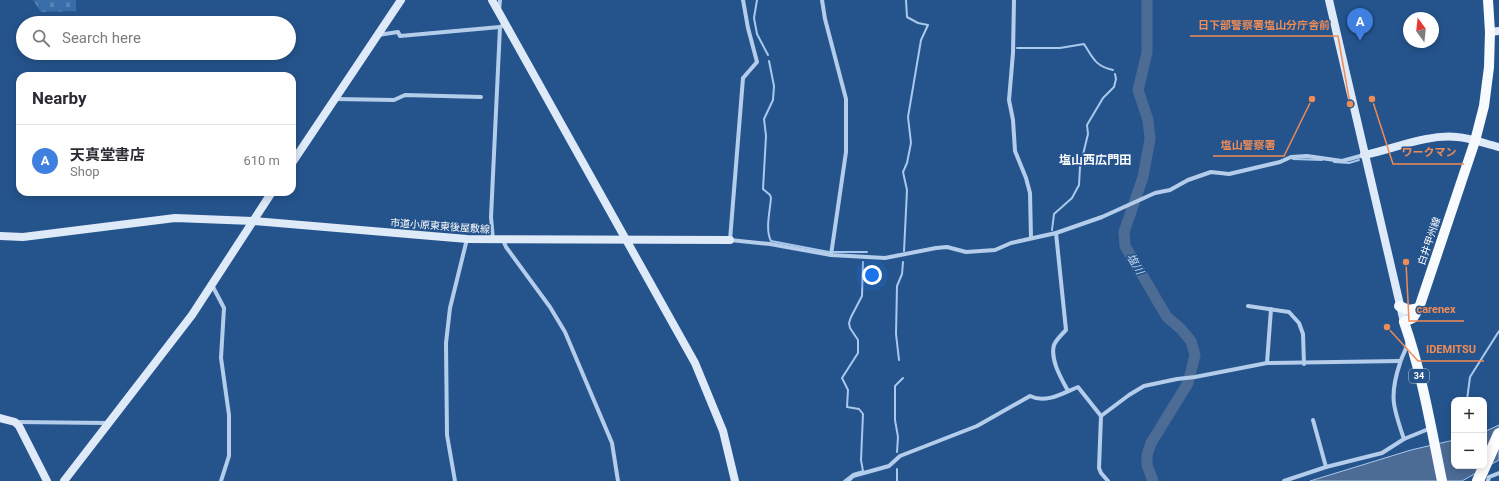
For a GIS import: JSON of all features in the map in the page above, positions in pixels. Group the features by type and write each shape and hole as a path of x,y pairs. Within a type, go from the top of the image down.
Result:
{"highway":[{"path":"1478,481 1499,434"}],"main road":[{"name":"白井甲州線","path":"1404,322 1413,318 1419,308 1475,141 1484,106 1495,32 1488,0"},
{"path":"1399,306 1409,310 1419,308"},
{"name":"34","path":"1404,322 1432,429 1442,481"}],"street":[{"path":"296,157 401,0"},
{"path":"492,0 499,12 503,25 626,238 695,363 723,431 735,481"},
{"path":"499,12 500,0"},
{"path":"743,0 748,28 758,62 743,78 730,240 770,244 831,256 885,258 947,247 966,252 995,250 1011,243 1056,233 1122,208 1155,193 1170,190 1188,180 1211,172 1229,174 1280,162 1291,157 1320,157 1342,161 1433,138 1458,137 1499,147"},
{"path":"822,0 825,19 846,99 846,152 831,256"},
{"path":"1014,0 1014,53 1009,100 1013,120 1015,151 1026,178 1030,193 1031,238"},
{"path":"1329,0 1399,306 1404,322"},
{"path":"377,35 398,32 400,36 503,25"},
{"path":"493,240 491,210 503,25"},
{"path":"335,99 394,100 405,95 481,97"},
{"path":"64,481 192,315 270,196"},
{"name":"市道小原東東後屋敷線","path":"0,236 24,237 175,218 254,221 493,240 626,238 730,240"},
{"path":"1056,233 1066,330 1054,345 1054,355 1058,371 1068,391"},
{"path":"454,481 446,435 446,343 450,308 468,239"},
{"path":"503,240 506,247 550,307 565,332 612,443 618,481"},
{"path":"211,285 224,308 221,358 229,415 229,456 221,481"},
{"path":"1248,306 1289,312 1299,322 1303,334 1304,364"},
{"path":"1267,363 1271,309"},
{"path":"1404,439 1394,412 1392,398 1400,361 1409,338"},
{"path":"1101,416 1129,395 1144,386 1177,379 1267,363 1304,364 1400,361"},
{"path":"848,481 853,476 889,466 900,456 976,426 1030,396 1037,400 1054,398 1078,387 1101,416 1099,468 1101,473 1108,481"},
{"path":"0,418 14,422 108,423"},
{"path":"1313,420 1326,467"},
{"path":"14,422 24,433 47,481"},
{"path":"1284,481 1326,467 1382,453 1404,439 1432,429"},
{"path":"1488,481 1489,477 1499,473"}],"green space":[{"path":"33,0 76,0 76,11 41,12"}],"shaded area":[{"path":"1499,425 1499,460 1487,467 1487,433 1487,431"},
{"path":"1451,441 1451,469 1483,469 1462,481 1310,481 1411,450"}],"waterway":[{"path":"757,0 754,18 757,34 768,55"},
{"path":"904,251 907,190 903,172 907,163 911,143 908,117 921,40 928,25 918,23 907,17 906,0"},
{"name":"塩川","path":"1147,0 1147,53 1138,90 1148,120 1150,139 1143,177 1124,232 1125,246 1167,317 1181,329 1191,341 1195,355 1188,383 1151,443 1147,455 1147,465 1153,481"},
{"path":"1017,48 1060,48 1084,44 1098,64 1113,70"},
{"path":"769,61 774,86 773,100 764,119 766,136 763,189 770,195 771,198 768,226 771,241 829,252 867,252"},
{"path":"1052,230 1054,214 1072,198 1079,185 1080,167 1088,134 1087,125 1103,98 1114,87 1116,79 1115,74"},
{"path":"1293,159 1322,160"},
{"path":"1334,162 1349,163 1359,160"},
{"path":"844,481 853,474 863,471 861,460 863,414 859,409 847,407 848,390 842,378 858,353 858,340 850,328 849,323 862,296 863,262"},
{"path":"899,360 896,334 897,286 902,274 903,262"},
{"path":"1467,397 1470,377 1499,331"},
{"path":"897,452 898,437 895,420 895,386 903,378"},
{"path":"897,469 897,481"}],"place":[{"name":"天真堂書店","path":"1360,41"},
{"name":"塩山警察署","path":"1312,99"},
{"name":"ワークマン","path":"1372,99"},
{"name":"日下部警察署塩山分庁舎前","path":"1350,104"},
{"name":"carenex","path":"1406,262"},
{"name":"IDEMITSU","path":"1387,327"}],"district":[{"name":"塩山西広門田","path":"1095,160"}]}
